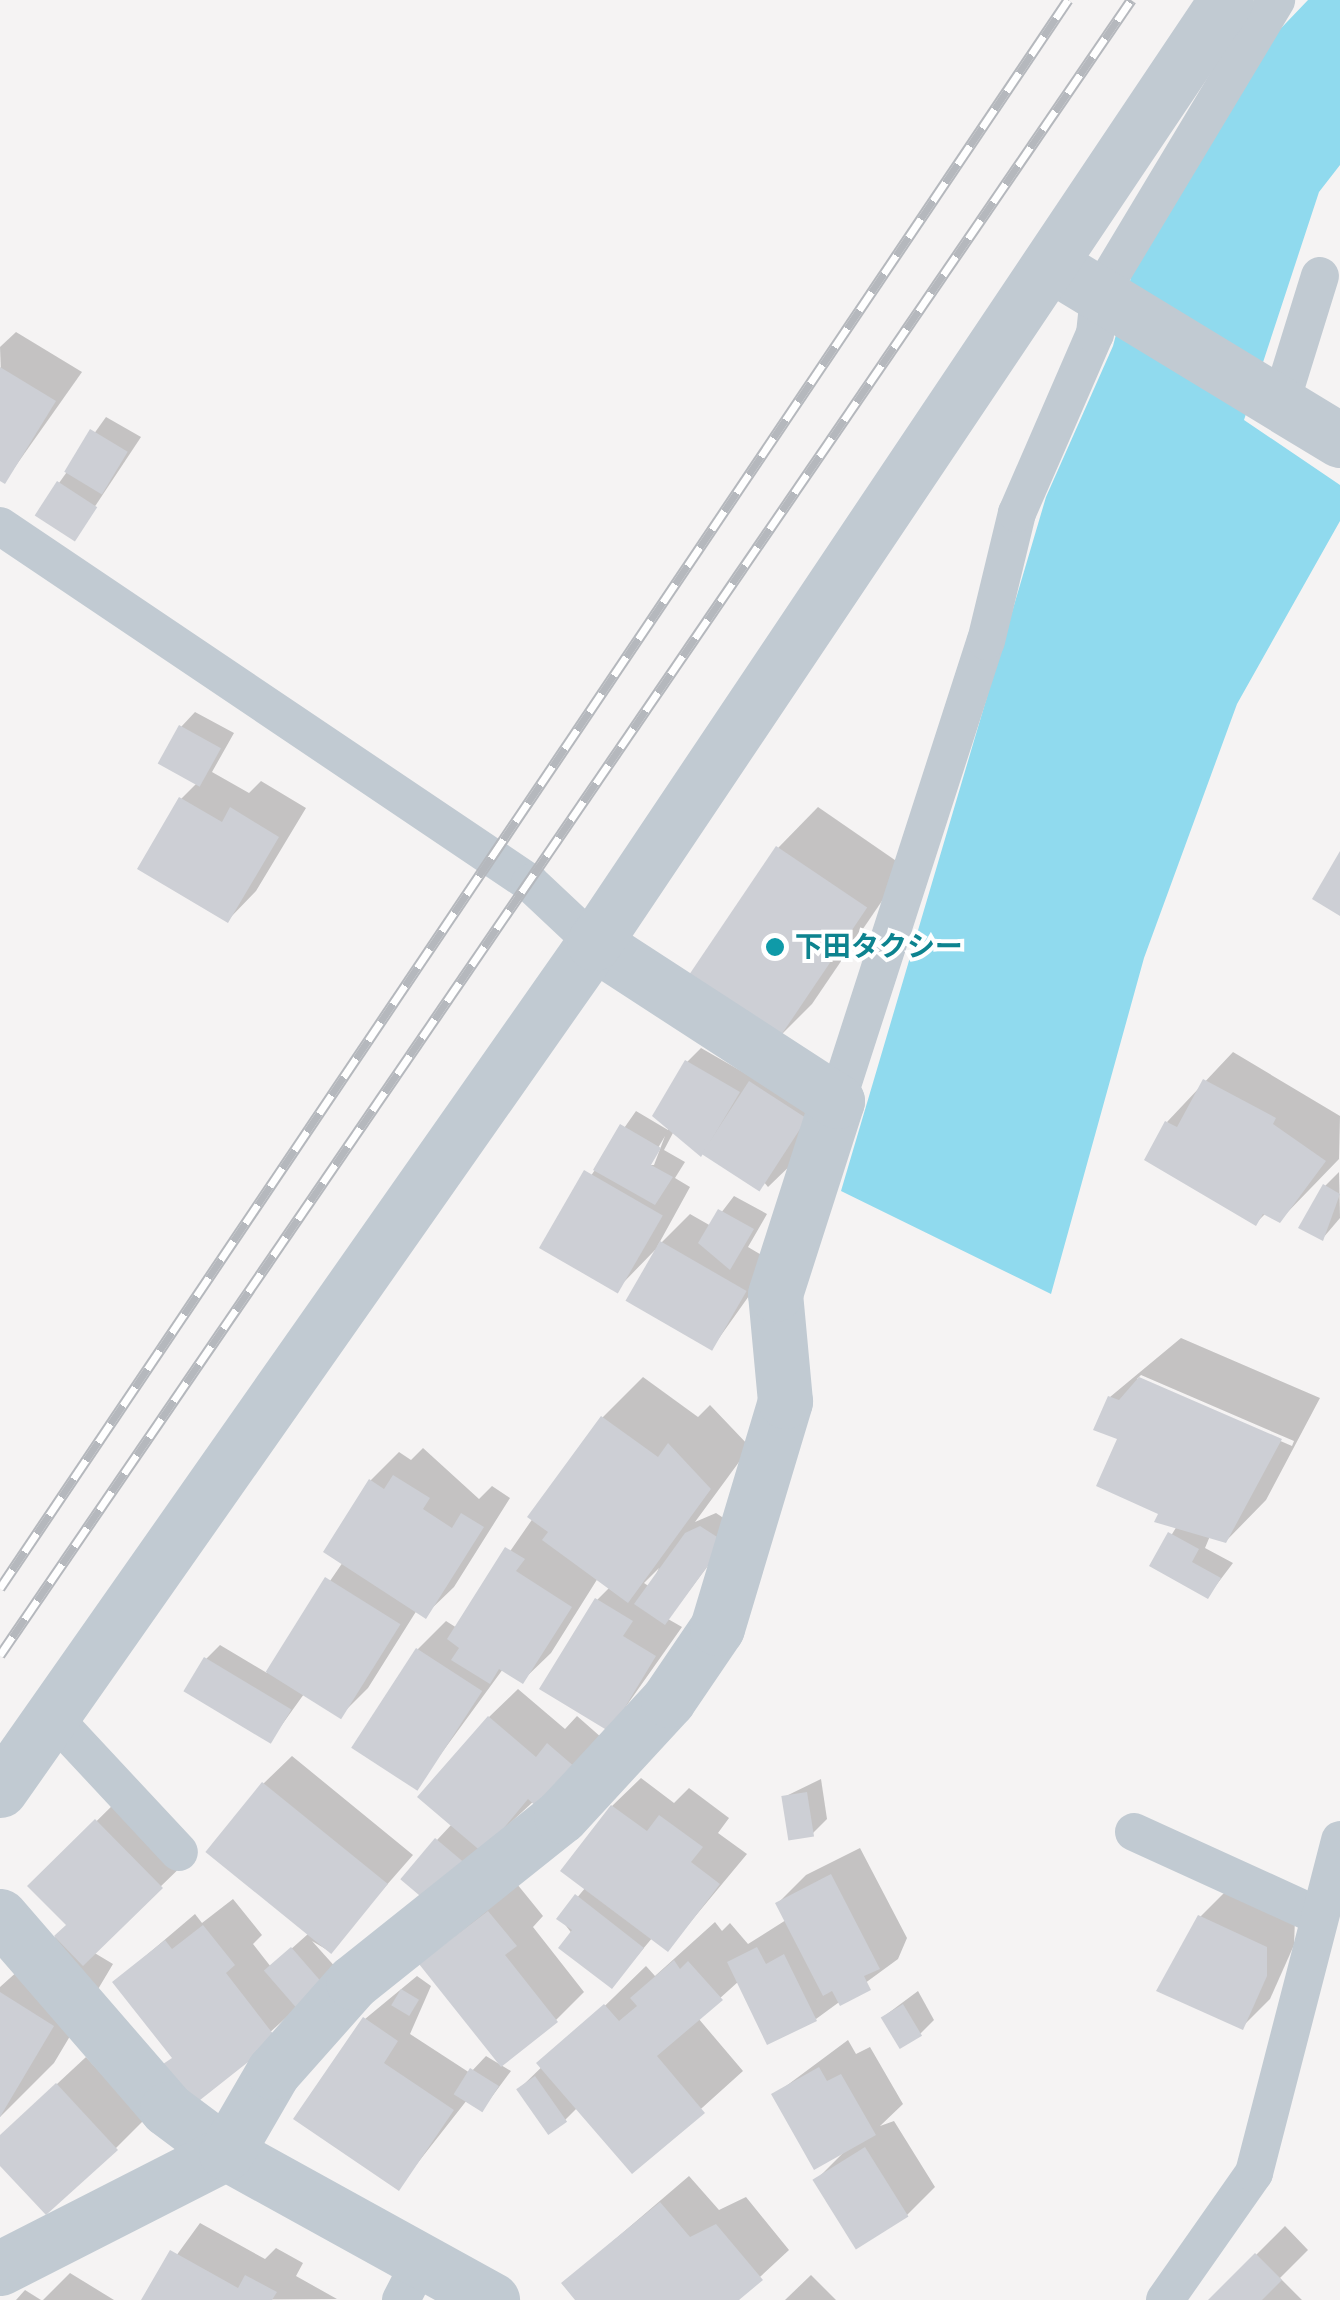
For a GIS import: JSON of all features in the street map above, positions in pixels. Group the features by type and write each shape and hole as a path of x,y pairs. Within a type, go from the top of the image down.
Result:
{"street":[{"path":"0,1790 594,943 1226,0"},
{"path":"1050,264 1340,440"},
{"path":"0,2268 226,2154 272,2072 353,1982 561,1816 668,1700 718,1628 785,1401 774,1294 837,1101 594,943"},
{"path":"0,1916 167,2108 226,2154 411,2280 492,2300"}],"lane":[{"path":"837,1101 986,642 1017,512 1096,334 1099,294 1276,0"},
{"path":"1280,405 1320,276"},
{"path":"0,526 530,883 594,943"},
{"path":"52,1716 179,1852"},
{"path":"1134,1832 1316,1915"},
{"path":"1165,2300 1254,2173 1316,1915 1340,1840"}],"water":[{"path":"1308,0 1340,0 1340,165 1319,192 1244,420 1340,485 1340,521 1237,704 1144,958 1051,1294 841,1191 1046,497 1113,346 1135,262 1263,47"}],"building":[{"path":"0,367 56,401 5,484 0,481"},
{"path":"90,429 128,452 102,495 64,472"},
{"path":"57,481 97,507 75,542 35,515"},
{"path":"179,725 221,748 200,787 158,763"},
{"path":"179,797 222,822 230,807 279,837 228,923 137,869"},
{"name":"下田タクシー","path":"776,846 867,908 773,1047 682,985"},
{"path":"1340,851 1340,916 1312,899"},
{"path":"685,1060 740,1092 701,1157 652,1116"},
{"path":"1203,1079 1276,1118 1273,1124 1326,1161 1280,1223 1263,1214 1256,1226 1144,1160 1165,1121 1177,1127"},
{"path":"749,1081 807,1119 759,1192 702,1154"},
{"path":"620,1124 661,1148 651,1165 673,1177 655,1205 593,1170"},
{"path":"584,1170 663,1216 618,1293 539,1248"},
{"path":"1323,1184 1340,1194 1323,1241 1298,1228"},
{"path":"718,1209 754,1229 730,1270 698,1243"},
{"path":"660,1241 747,1291 712,1351 626,1301"},
{"path":"1139,1377 1282,1439 1226,1543 1154,1522 1158,1514 1096,1486 1117,1439 1093,1430 1108,1396 1119,1400"},
{"path":"601,1416 658,1457 668,1443 711,1489 628,1603 542,1540 548,1532 527,1517"},
{"path":"393,1475 430,1498 423,1509 452,1528 461,1513 484,1527 426,1619 323,1552 369,1479 384,1489"},
{"path":"700,1526 725,1542 665,1625 634,1604 685,1533"},
{"path":"1168,1532 1199,1549 1192,1562 1221,1578 1208,1599 1149,1566"},
{"path":"505,1547 525,1559 516,1571 572,1607 523,1684 499,1669 490,1684 451,1660 459,1648 447,1639"},
{"path":"325,1577 400,1624 341,1719 266,1672"},
{"path":"595,1598 633,1621 623,1636 656,1656 610,1732 539,1689"},
{"path":"416,1648 482,1691 417,1791 351,1748"},
{"path":"204,1657 291,1710 271,1744 183,1691"},
{"path":"488,1716 536,1757 547,1743 576,1768 540,1810 528,1799 483,1853 417,1797"},
{"path":"262,1782 388,1884 331,1954 205,1852"},
{"path":"807,1792 814,1836 788,1841 781,1796"},
{"path":"611,1805 647,1831 659,1815 703,1847 691,1862 720,1884 668,1952 560,1871"},
{"path":"95,1819 163,1888 83,1966 54,1936 66,1925 27,1886"},
{"path":"435,1838 464,1862 429,1904 400,1879"},
{"path":"831,1874 880,1969 864,1976 871,1990 840,2006 832,1991 823,1996 775,1903"},
{"path":"575,1894 644,1948 612,1989 558,1948 572,1930 556,1919"},
{"path":"488,1911 517,1946 505,1955 558,2022 501,2067 419,1964"},
{"path":"1198,1915 1267,1947 1267,1976 1243,2030 1156,1991"},
{"path":"203,1925 235,1965 226,1973 277,2039 195,2104 163,2064 172,2058 112,1982 165,1940 172,1949"},
{"path":"291,1947 325,1986 298,2010 264,1971"},
{"path":"757,1947 766,1964 784,1954 817,2021 767,2045 727,1962"},
{"path":"674,1960 680,1969 688,1961 723,2000 657,2056 705,2113 632,2174 536,2063 604,2004 619,2021 637,2006 630,1998"},
{"path":"401,1989 419,2000 409,2016 391,2005"},
{"path":"0,1992 54,2026 0,2117"},
{"path":"903,2004 922,2036 900,2049 881,2017"},
{"path":"363,2017 398,2041 384,2063 454,2110 399,2191 293,2119"},
{"path":"819,2067 827,2081 841,2074 876,2135 814,2170 771,2094"},
{"path":"470,2068 499,2086 482,2112 454,2094"},
{"path":"535,2076 567,2122 548,2135 516,2089"},
{"path":"56,2083 118,2150 46,2215 0,2166 0,2135"},
{"path":"865,2147 908,2217 856,2249 812,2180"},
{"path":"660,2202 690,2237 716,2224 763,2280 739,2300 575,2300 561,2283"},
{"path":"170,2250 238,2288 245,2275 277,2292 272,2300 141,2300"},
{"path":"1255,2253 1282,2280 1262,2300 1208,2300"}],"railway":[{"path":"0,1588 1068,0"},
{"path":"0,1655 1131,0"}],"place":[{"name":"下田タクシー","path":"775,947"}]}
